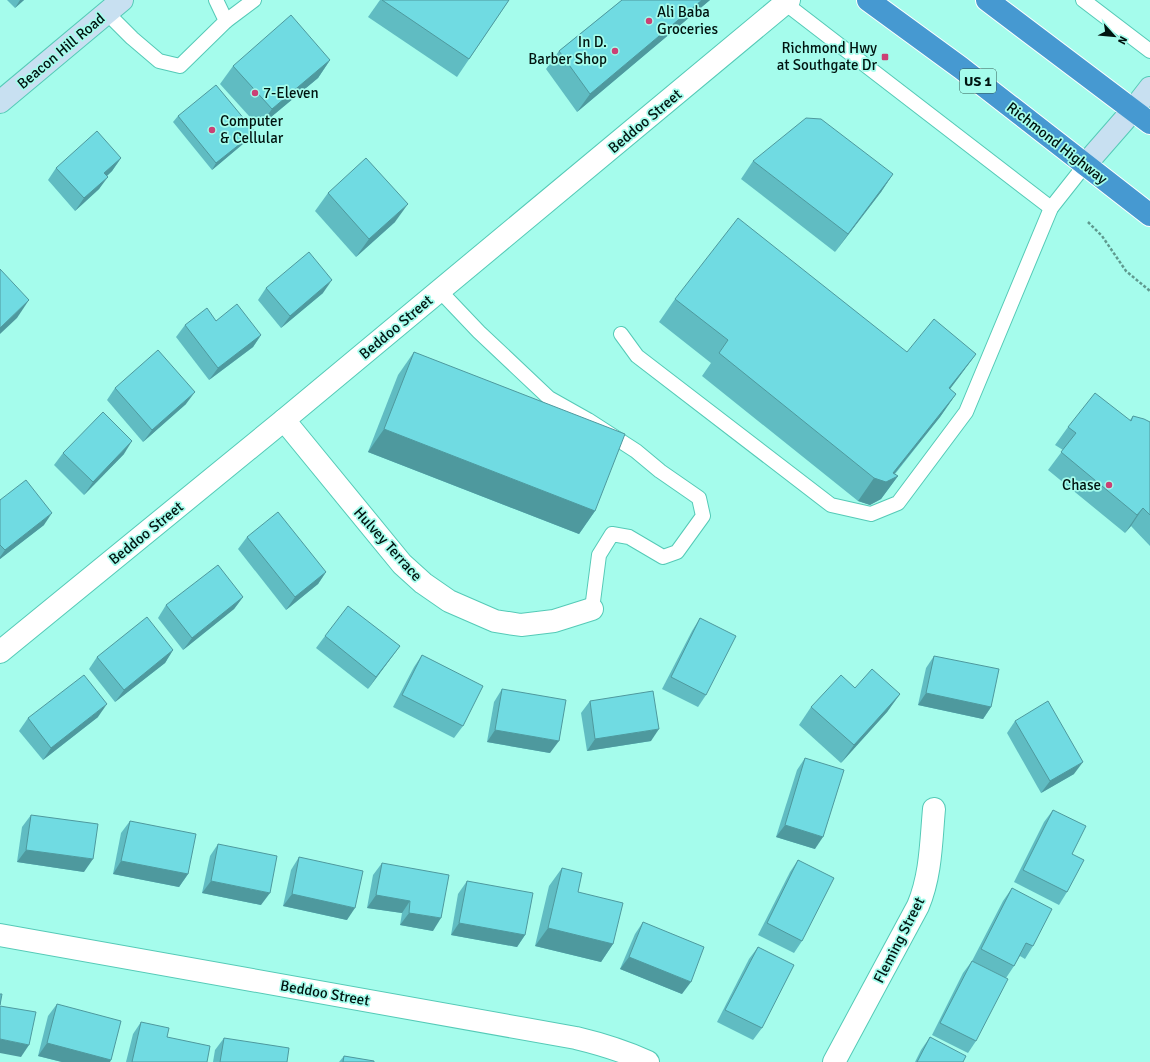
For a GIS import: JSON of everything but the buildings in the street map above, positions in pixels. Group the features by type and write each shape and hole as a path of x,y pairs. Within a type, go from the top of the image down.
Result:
{"highway":[{"name":"Richmond Highway","path":"868,0 961,68 1150,215"},
{"path":"987,0 1150,123"}],"main road":[{"name":"Beacon Hill Road","path":"0,102 114,6"},
{"path":"1085,165 1133,110 1150,88"}],"street":[{"name":"Beddoo Street","path":"0,652 284,420 788,2"},
{"name":"Hulvey Terrace","path":"284,420 402,564 423,583 449,601 495,621 522,625 554,621 592,609"},
{"name":"Fleming Street","path":"834,1062 918,906 924,891 928,872 934,809"},
{"name":"Beddoo Street","path":"0,935 576,1038 609,1046 648,1062"}],"lane":[{"path":"216,0 226,21"},
{"path":"114,6 132,38 159,61 180,66 226,21 254,0"},
{"path":"1083,0 1150,51"},
{"path":"788,2 1051,208"},
{"path":"621,334 637,356 832,504 870,514 898,504 966,412 1051,208 1085,165"},
{"path":"440,291 479,332 549,398 588,420 636,451 660,471 699,498 703,516 677,552 663,557 629,537 612,534 599,555 592,609"}],"path":[{"path":"1088,222 1102,236 1126,271 1150,291"}],"place":[{"name":"Ali Baba Groceries","path":"649,21"},
{"name":"In D. Barber Shop","path":"615,51"},
{"name":"Richmond Hwy at Southgate Dr","path":"885,57"},
{"name":"7-Eleven","path":"255,93"},
{"name":"Computer & Cellular","path":"212,130"},
{"name":"Chase","path":"1109,485"}]}
